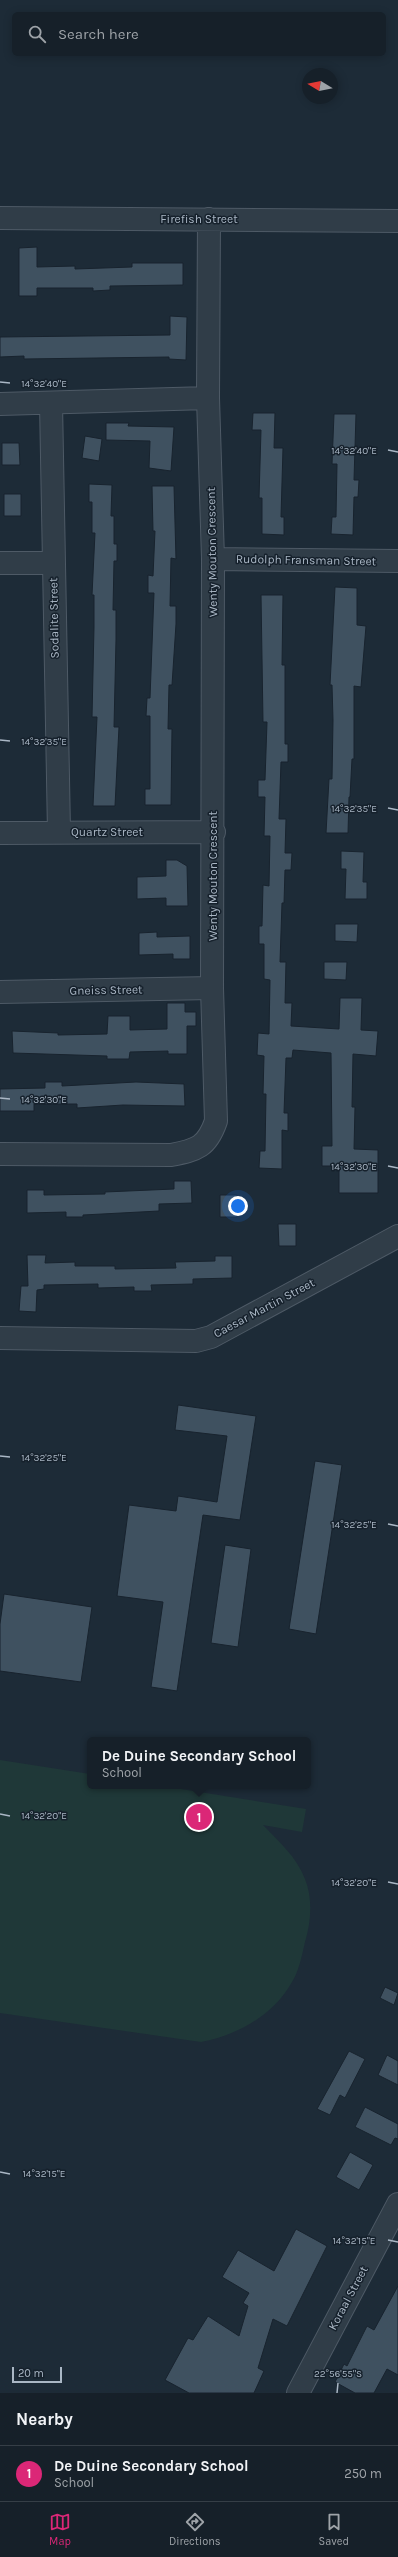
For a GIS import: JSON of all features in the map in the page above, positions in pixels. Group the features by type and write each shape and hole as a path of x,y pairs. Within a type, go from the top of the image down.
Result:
{"street":[{"name":"Firefish Street","path":"0,218 398,222"},
{"name":"Wenty Mouton Crescent","path":"0,1154 171,1155 196,1151 211,1136 216,1121 212,988 214,832 213,559 208,398 209,219"},
{"path":"0,404 208,398"},
{"name":"Sodalite Street","path":"51,403 52,563 59,832"},
{"name":"Rudolph Fransman Street","path":"213,559 398,561"},
{"path":"0,563 52,563"},
{"name":"Quartz Street","path":"0,833 214,832"},
{"name":"Gneiss Street","path":"0,992 212,988"},
{"name":"Caesar Martin Street","path":"0,1338 196,1340 211,1337 398,1236"},
{"name":"Koraal Street","path":"298,2393 398,2204"}],"green space":[{"path":"0,1760 87,1774 87,1789 181,1789 306,1809 302,1832 263,1825 287,1850 297,1863 305,1879 308,1887 310,1902 310,1919 301,1957 294,1978 275,2005 253,2022 228,2034 201,2042 0,2013"}],"building":[{"path":"37,247 37,267 75,266 75,269 132,267 132,263 183,263 183,285 110,286 110,290 93,291 93,288 37,288 37,296 19,296 19,248"},
{"path":"170,316 187,317 186,360 169,359 169,357 24,359 24,356 0,357 0,337 170,335"},
{"path":"253,413 275,413 274,448 283,448 281,517 284,517 284,535 262,534 262,498 259,498 261,430 252,430"},
{"path":"334,414 356,414 354,480 359,480 358,497 354,497 353,535 331,534 332,517 336,517 337,464 332,464"},
{"path":"106,423 129,423 128,426 174,427 171,471 149,468 150,441 106,440"},
{"path":"85,436 102,439 99,461 82,458"},
{"path":"2,443 19,443 20,465 2,465"},
{"path":"89,484 112,485 111,516 114,516 114,544 117,544 117,561 114,561 113,610 116,610 114,727 119,727 115,806 93,806 97,717 92,717 94,595 92,595 95,533 92,533 92,502 89,502"},
{"path":"152,486 174,486 176,559 171,558 170,606 176,606 176,624 172,685 169,685 168,729 172,729 171,805 145,805 145,789 150,789 150,716 146,716 147,698 150,698 154,593 148,593 148,575 153,576 155,531 153,531"},
{"path":"4,494 21,494 21,516 4,516"},
{"path":"335,587 357,588 357,625 366,626 361,687 354,686 354,759 352,759 348,833 326,833 329,779 332,779 333,720 332,685 330,685"},
{"path":"261,595 283,595 282,665 285,665 285,744 288,744 288,762 281,762 279,819 286,819 285,853 292,853 291,870 285,870 284,903 282,903 280,962 286,962 285,1003 292,1003 291,1026 339,1029 340,998 362,998 361,1030 378,1031 376,1056 353,1054 352,1107 355,1107 354,1149 378,1150 378,1193 339,1193 339,1166 322,1166 322,1146 332,1146 331,1053 293,1050 292,1058 286,1058 284,1113 288,1113 288,1131 282,1130 282,1169 259,1168 260,1151 265,1151 266,1094 263,1094 264,1056 257,1055 258,1033 269,1034 270,980 264,979 264,944 259,944 259,926 262,926 263,885 269,886 270,836 264,836 265,797 258,797 258,780 265,780 267,722 263,722"},
{"path":"341,851 364,852 363,882 367,882 367,899 345,899 346,869 341,869"},
{"path":"166,860 177,860 187,866 188,906 166,906 166,898 137,899 137,877 166,876"},
{"path":"335,924 358,924 357,942 335,941"},
{"path":"157,932 157,937 190,936 190,959 173,959 173,954 139,955 139,933"},
{"path":"324,962 347,962 346,980 324,979"},
{"path":"167,1003 185,1003 185,1012 196,1012 196,1026 187,1026 187,1054 168,1054 168,1051 130,1052 129,1059 107,1059 107,1056 13,1053 12,1031 58,1033 58,1035 107,1034 108,1016 130,1016 130,1030 167,1029"},
{"path":"45,1082 62,1082 62,1086 136,1082 184,1084 185,1106 123,1105 77,1108 77,1104 34,1104 34,1111 0,1111 0,1089 45,1088"},
{"path":"174,1181 191,1181 192,1203 159,1204 159,1211 83,1215 83,1217 66,1217 66,1212 27,1213 27,1190 44,1190 44,1195 105,1194 105,1192 174,1189"},
{"path":"220,1195 237,1195 237,1217 220,1217"},
{"path":"278,1224 296,1224 296,1246 279,1246"},
{"path":"27,1255 46,1255 45,1263 75,1262 75,1266 115,1266 115,1269 176,1268 175,1262 215,1261 215,1256 232,1256 232,1278 193,1279 193,1284 151,1285 152,1291 134,1291 134,1287 98,1288 98,1284 44,1285 44,1289 37,1290 36,1312 19,1311 21,1286 28,1286"},
{"path":"178,1405 256,1416 240,1520 203,1515 177,1691 151,1687 163,1602 117,1596 129,1505 176,1511 178,1496 217,1502 227,1436 175,1430"},
{"path":"315,1461 342,1465 316,1634 289,1629"},
{"path":"225,1545 251,1549 238,1647 211,1643"},
{"path":"4,1594 92,1607 81,1682 0,1671 0,1624"},
{"path":"385,1987 398,1993 394,2005 380,1998"},
{"path":"349,2051 365,2059 345,2098 340,2095 330,2115 317,2109"},
{"path":"387,2055 398,2061 398,2085 378,2075"},
{"path":"365,2107 398,2124 398,2139 395,2138 391,2145 355,2127"},
{"path":"350,2152 373,2165 359,2190 336,2177"},
{"path":"296,2229 327,2246 287,2326 273,2319 258,2368 264,2371 254,2393 189,2393 165,2380 188,2338 193,2340 208,2316 239,2336 248,2306 243,2303 249,2293 222,2277 238,2250 274,2271"},
{"path":"398,2286 398,2375 387,2369 374,2393 355,2393 335,2382 344,2364 347,2366 367,2326 374,2330"}],"place":[{"name":"De Duine Secondary School","path":"199,1817"}]}
